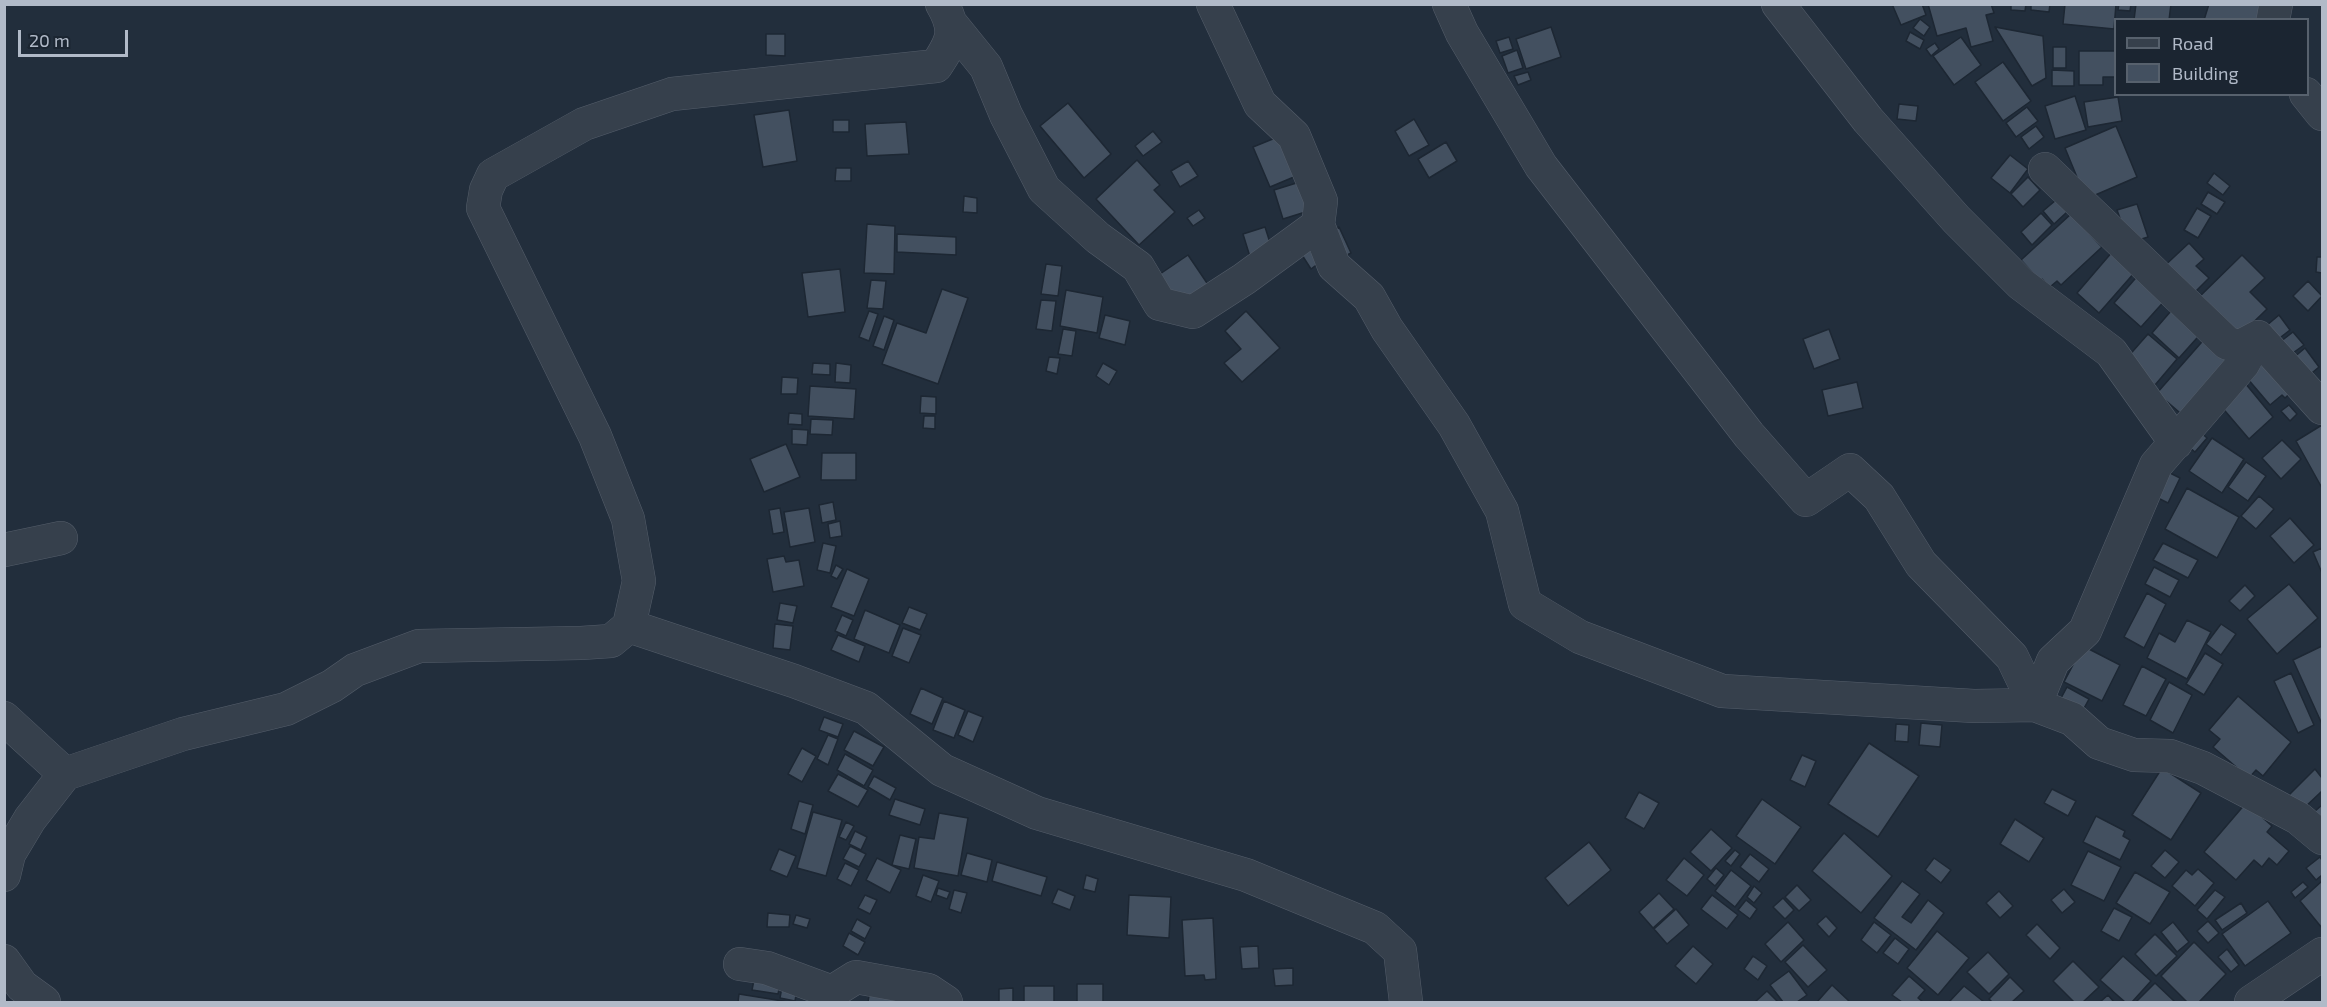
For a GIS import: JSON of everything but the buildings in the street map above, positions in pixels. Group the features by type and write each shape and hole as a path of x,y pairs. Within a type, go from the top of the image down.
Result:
{"street":[{"path":"1214,4 1260,104 1294,136 1321,201 1318,225 1334,266 1369,297 1387,329 1454,425 1502,512 1525,604 1580,637 1722,691 1974,705 2035,705 2072,719 2099,743 2134,755 2170,756 2203,768 2298,818 2322,838"},
{"path":"1449,4 1462,33 1541,166 1749,435 1806,500 1850,470 1865,483 1879,497 1921,564 2012,657 2035,705"},
{"path":"1778,4 1868,120 1956,219 2021,284 2111,352 2176,443"},
{"path":"947,15 986,68 1006,115 1044,189 1098,238 1138,267 1160,304 1193,312 1244,279 1318,225"},
{"path":"4,875 9,854 30,819 65,774 183,734 286,709 332,686 355,670 419,646 611,641 629,626 639,580 628,519 595,436 483,208 486,190 493,175 584,124 672,94 936,66 951,44 947,15"},
{"path":"2308,96 2322,114"},
{"path":"2045,169 2227,343 2239,348 2258,337"},
{"path":"2035,705 2053,661 2085,631 2156,465 2243,364 2258,337"},
{"path":"2258,337 2322,408"},
{"path":"4,550 61,538"},
{"path":"629,626 794,681 866,708 942,770 1037,813 1246,875 1374,928 1401,951 1406,1002"},
{"path":"4,718 65,774"},
{"path":"2251,1002 2322,954"},
{"path":"4,961 22,986 44,1002"},
{"path":"740,964 766,968 832,992 856,977 928,990 946,1002"}]}
